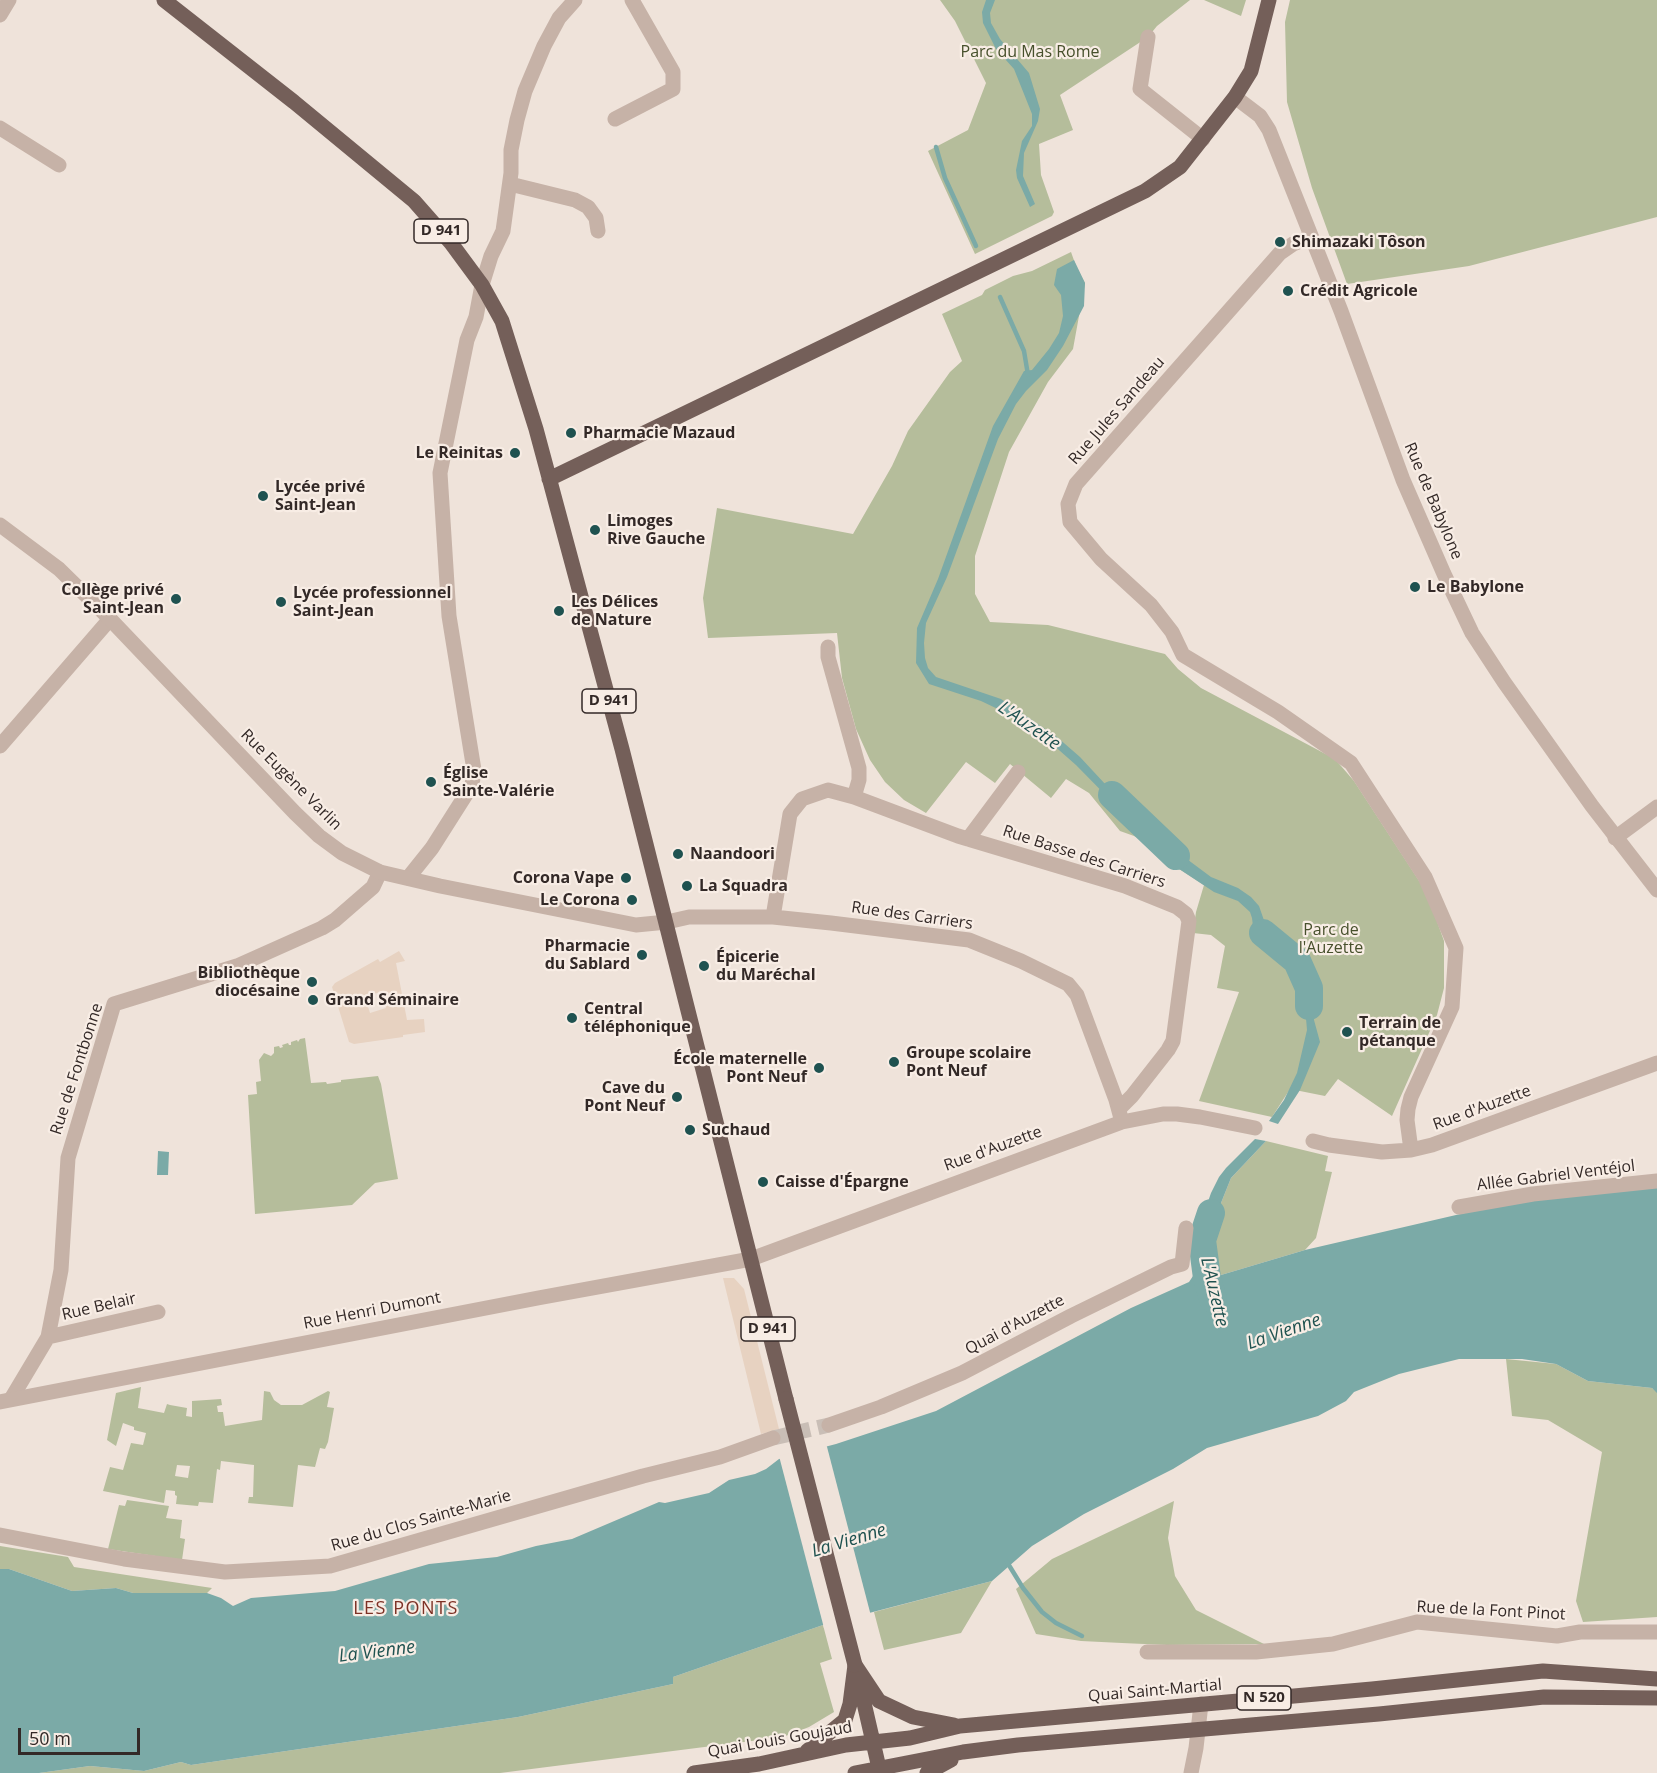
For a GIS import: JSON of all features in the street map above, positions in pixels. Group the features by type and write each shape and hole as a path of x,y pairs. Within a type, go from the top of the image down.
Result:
{"main road":[{"name":"D 941","path":"164,0 303,109 414,201 451,243 482,285 502,321 549,479 667,922 879,1768"},
{"path":"549,479 1071,227 1145,190 1180,167 1235,97 1251,71 1269,0"},
{"path":"855,1665 879,1701 913,1717 960,1726"},
{"path":"802,1754 845,1720 850,1704 855,1665"},
{"name":"Quai Saint-Martial","path":"873,1742 910,1738 960,1726 1372,1689 1543,1671 1657,1679"},
{"name":"N 520","path":"855,1773 963,1752 1018,1745 1379,1714 1544,1697 1657,1698"},
{"name":"Quai Louis Goujaud","path":"694,1773 759,1764 873,1742"},
{"path":"927,1773 963,1752"}],"street":[{"path":"0,15 9,0"},
{"path":"408,878 432,849 472,785 474,770 449,616 440,473 467,340 476,317 482,285 491,256 503,231 510,183 511,150 525,91 559,18 575,0"},
{"path":"615,119 673,89 673,72 632,0"},
{"path":"1148,37 1140,89 1203,140"},
{"name":"Rue de Babylone","path":"1235,97 1260,116 1269,130 1341,310 1403,480 1444,574 1473,633 1504,682 1615,837 1657,890"},
{"path":"0,128 59,165"},
{"path":"510,183 576,200 588,207 596,218 598,231"},
{"name":"Rue Jules Sandeau","path":"1311,237 1293,244 1280,253 1076,484 1068,504 1070,522 1101,559 1151,605 1172,632 1184,655 1278,712 1351,763 1425,877 1456,948 1452,1007 1410,1103 1407,1120 1411,1150"},
{"name":"Rue Eugène Varlin","path":"0,525 59,570 110,619 319,836 342,853 380,872 408,878 636,925 667,922"},
{"path":"0,746 110,619"},
{"path":"828,647 828,657 859,768 859,780 854,797"},
{"name":"Rue Basse des Carriers","path":"968,839 1018,772"},
{"name":"Rue Basse des Carriers","path":"772,917 790,814 802,799 828,790 854,797 968,839 1125,886 1177,907 1186,914 1189,921 1173,1041 1120,1116"},
{"path":"1615,837 1657,807"},
{"name":"Rue de Fontbonne","path":"6,1400 48,1337 61,1270 68,1158 114,1004 237,966 322,928 335,920 373,887 380,872"},
{"name":"Rue des Carriers","path":"667,922 689,917 772,917 969,940 1021,961 1068,984 1077,995 1120,1116"},
{"name":"Rue d'Auzette","path":"1314,1141 1382,1152 1411,1150 1459,1136 1657,1063"},
{"name":"Rue d'Auzette","path":"751,1259 1120,1116 1177,1114 1255,1128"},
{"name":"Allée Gabriel Ventéjol","path":"1459,1207 1533,1194 1657,1181"},
{"name":"Quai d'Auzette","path":"829,1425 881,1407 962,1373 1071,1316 1171,1267 1182,1264 1186,1228"},
{"name":"Rue Henri Dumont","path":"6,1400 751,1259"},
{"name":"Rue Belair","path":"48,1337 158,1312"},
{"name":"Rue du Clos Sainte-Marie","path":"0,1535 124,1559 225,1572 330,1566 643,1476 720,1457 773,1438"},
{"name":"Rue de la Font Pinot","path":"1147,1652 1256,1652 1333,1644 1417,1622 1557,1635 1580,1632 1657,1632"},
{"path":"1191,1773 1201,1704"}],"green space":[{"name":"Parc du Mas Rome","path":"940,0 1190,0 1157,26 1148,37 1060,95 1073,130 1039,144 1041,175 1054,212 1052,216 975,254 928,151 968,130 986,83 955,21"},
{"path":"1204,0 1246,0 1241,16"},
{"path":"1290,0 1657,0 1657,217 1469,266 1347,284 1312,188 1287,102 1285,22"},
{"name":"Parc de l'Auzette","path":"1071,252 1085,283 1073,349 1048,382 1009,452 975,556 975,594 990,622 1048,625 1165,654 1178,669 1201,688 1335,759 1354,781 1427,893 1444,941 1444,988 1437,1015 1392,1116 1338,1079 1325,1096 1290,1089 1272,1117 1199,1101 1239,992 1217,988 1225,946 1211,935 1193,933 1204,885 1170,863 1154,846 1120,831 1089,793 1066,779 1051,798 1010,764 995,783 966,762 926,813 904,800 885,782 870,760 856,729 842,678 837,633 708,638 703,598 717,508 853,534 892,466 908,431 950,372 962,361 942,314 982,295 985,290 1013,276 1032,271"},
{"path":"305,1038 311,1083 326,1082 327,1084 378,1076 398,1179 375,1183 352,1205 255,1214 248,1095 257,1094 256,1082 261,1081 259,1060 264,1053 271,1056 274,1053 274,1047 279,1046 280,1048 288,1043 291,1045 291,1042 297,1040 298,1042"},
{"path":"1266,1141 1328,1156 1325,1171 1332,1172 1316,1238 1305,1250 1221,1275 1215,1272 1209,1260 1209,1244 1219,1208 1231,1178"},
{"path":"1506,1359 1556,1364 1588,1381 1652,1388 1657,1392 1657,1617 1583,1622 1576,1601 1602,1452 1548,1420 1512,1416"},
{"path":"141,1387 138,1408 164,1413 167,1404 187,1408 186,1416 192,1417 192,1401 221,1399 222,1405 217,1406 218,1412 223,1412 225,1426 262,1420 264,1391 270,1392 274,1400 281,1405 302,1405 328,1391 330,1392 327,1407 334,1408 328,1442 325,1449 320,1448 315,1467 298,1465 293,1507 248,1503 249,1497 253,1497 254,1465 221,1461 220,1470 217,1469 213,1503 199,1502 198,1506 176,1504 175,1491 166,1490 164,1503 103,1491 110,1467 123,1470 131,1443 143,1445 146,1433 134,1430 134,1427 123,1423 116,1446 107,1440 116,1393","holes":["177,1465 190,1466 188,1478 175,1476"]},
{"path":"127,1500 169,1506 166,1518 182,1520 180,1538 185,1539 182,1560 108,1549 119,1505 125,1506"},
{"path":"1174,1501 1168,1538 1175,1576 1196,1610 1264,1644 1167,1645 1081,1641 1036,1634 1016,1589 1052,1559"},
{"path":"0,1546 68,1557 74,1567 212,1588 207,1593 133,1593 116,1588 72,1591 9,1569 0,1569"},
{"path":"992,1581 961,1633 884,1650 874,1612"},
{"path":"823,1625 832,1659 820,1663 834,1712 809,1727 783,1737 500,1773 39,1773 90,1766 144,1771 181,1762 191,1765 518,1717 673,1684 673,1677"}],"shaded area":[{"path":"399,951 405,961 396,963 407,1020 424,1019 425,1032 354,1044 349,1042 332,987 335,983 378,959 380,962","holes":["380,992 386,1008 370,1013 365,997"]},
{"path":"723,1278 734,1278 744,1289 779,1429 761,1434"}],"water":[{"path":"986,0 995,0 990,13 991,23 1000,39 1029,73 1040,109 1038,121 1024,153 1023,176 1035,204 1030,207 1017,178 1016,170 1022,141 1032,126 1032,114 1014,69 996,49 983,23 982,12"},
{"path":"1074,260 1085,283 1084,306 1063,346 1047,370 1016,404 998,439 947,577 926,623 925,658 928,668 936,677 1001,699 1057,737 1080,757 1106,785 1143,816 1136,826 1051,743 1002,711 981,701 929,684 916,663 917,628 938,579 993,426 1024,371 1032,370 1059,333 1063,316 1061,295 1054,285 1057,269"},
{"path":"1149,824 1168,845 1211,877 1238,888 1251,897 1259,906 1267,929 1301,957 1286,958 1257,939 1254,935 1250,912 1238,901 1214,892 1170,863 1154,846 1143,841"},
{"path":"1308,968 1314,986 1314,1020 1320,1042 1300,1090 1278,1124 1269,1121 1284,1100 1297,1073 1307,1030 1304,995 1294,969"},
{"path":"1255,1139 1266,1141 1231,1178 1219,1208 1209,1248 1194,1252 1195,1239 1219,1177"},
{"path":"158,1151 169,1152 168,1175 157,1175"},
{"name":"La Vienne","path":"1657,1184 1657,1393 1652,1388 1588,1381 1556,1364 1522,1359 1459,1359 1399,1374 1354,1392 1346,1401 1318,1416 1207,1448 1173,1469 1084,1514 1032,1546 992,1581 823,1625 673,1677 673,1684 518,1717 191,1765 181,1762 144,1771 90,1766 39,1773 0,1773 0,1569 9,1569 72,1591 116,1588 133,1593 207,1593 233,1606 251,1598 335,1591 429,1564 497,1557 572,1539 659,1502 665,1503 709,1493 729,1480 766,1469 779,1459 836,1444 936,1411 1131,1308 1189,1282 1193,1276 1194,1264 1209,1260 1215,1272 1221,1275 1305,1250 1538,1196"}],"pier":[{"path":"826,1443 871,1616 824,1628 779,1456"}],"waterway":[{"path":"936,147 945,178 976,246"},
{"path":"1000,297 1024,351 1028,375"},
{"name":"L'Auzette","path":"1112,795 1176,856"},
{"name":"L'Auzette","path":"1263,933 1297,961 1309,988 1309,1006"},
{"name":"L'Auzette","path":"1211,1213 1202,1240 1207,1278 1213,1299"},
{"path":"1007,1562 1023,1588 1042,1612 1056,1623 1082,1636"}],"tunnel":[{"path":"773,1438 829,1425"}],"place":[{"name":"Shimazaki Tôson","path":"1280,242"},
{"name":"Crédit Agricole","path":"1288,291"},
{"name":"Pharmacie Mazaud","path":"571,433"},
{"name":"Le Reinitas","path":"515,453"},
{"name":"Lycée privé Saint-Jean","path":"263,496"},
{"name":"Limoges Rive Gauche","path":"595,530"},
{"name":"Le Babylone","path":"1415,587"},
{"name":"Collège privé Saint-Jean","path":"176,599"},
{"name":"Lycée professionnel Saint-Jean","path":"281,602"},
{"name":"Les Délices de Nature","path":"559,611"},
{"name":"Église Sainte-Valérie","path":"431,782"},
{"name":"Naandoori","path":"678,854"},
{"name":"Corona Vape","path":"626,878"},
{"name":"La Squadra","path":"687,886"},
{"name":"Le Corona","path":"632,900"},
{"name":"Pharmacie du Sablard","path":"642,955"},
{"name":"Épicerie du Maréchal","path":"704,966"},
{"name":"Bibliothèque diocésaine","path":"312,982"},
{"name":"Grand Séminaire","path":"313,1000"},
{"name":"Central téléphonique","path":"572,1018"},
{"name":"Terrain de pétanque","path":"1347,1032"},
{"name":"Groupe scolaire Pont Neuf","path":"894,1062"},
{"name":"École maternelle Pont Neuf","path":"819,1068"},
{"name":"Cave du Pont Neuf","path":"677,1097"},
{"name":"Suchaud","path":"690,1130"},
{"name":"Caisse d'Épargne","path":"763,1182"}],"district":[{"name":"LES PONTS","path":"406,1609"}]}
